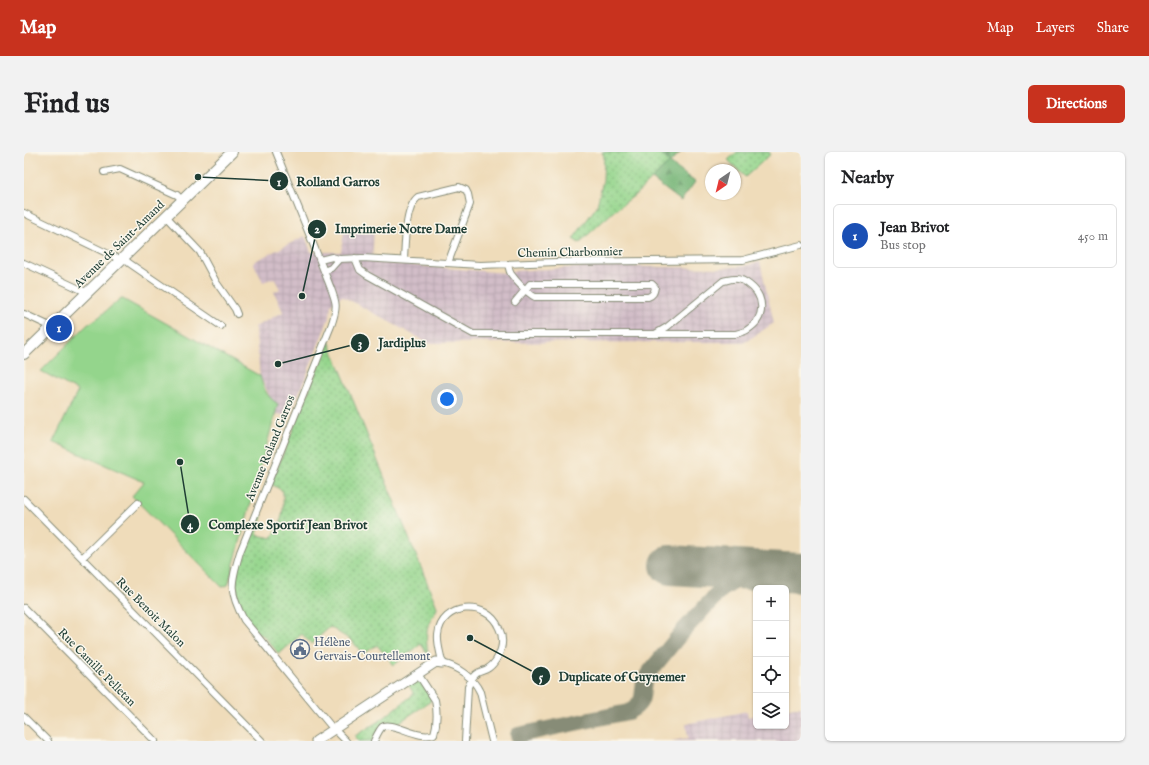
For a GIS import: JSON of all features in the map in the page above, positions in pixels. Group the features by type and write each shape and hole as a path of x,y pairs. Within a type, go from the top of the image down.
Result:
{"main road":[{"name":"Avenue de Saint-Amand","path":"24,354 182,200 233,153"}],"street":[{"name":"Avenue Roland Garros","path":"276,152 336,302 335,313 240,552 233,576 232,591 244,620 334,729 346,741"},
{"path":"104,172 120,169 177,195 182,200"},
{"path":"404,260 408,211 414,200 418,197 459,187 466,190 470,204 448,263"},
{"path":"24,213 129,263 221,326"},
{"path":"166,216 200,252 216,282 237,314"},
{"name":"Chemin Charbonnier","path":"320,260 332,257 339,259 355,258 404,260 480,265 557,262 743,260 801,245"},
{"path":"355,258 360,270 367,275 473,334 655,334 735,334 747,330 755,323 760,315 762,307 760,299 756,291 742,280 732,279 723,281 667,327 655,334"},
{"path":"324,270 331,268 339,259"},
{"path":"24,263 88,293"},
{"path":"508,264 510,273 525,290 529,294 535,297 648,297 652,295 655,288 652,284 530,284 525,290 516,302"},
{"path":"24,314 52,327"},
{"name":"Rue Benoit Malon","path":"24,499 262,741"},
{"path":"82,558 138,503"},
{"name":"Rue Camille Pelletan","path":"24,608 155,741"},
{"path":"442,662 438,647 438,635 441,622 450,613 462,608 475,609 487,614 497,623 502,634 502,647 497,659 488,669 476,673 468,687 465,741"},
{"path":"316,741 437,662 442,662 456,668 472,679 477,685 492,741"},
{"path":"374,741 382,727 389,725 412,733 430,736 434,734 435,700 418,674"},
{"path":"24,717 48,741"}],"shaded area":[{"path":"348,228 374,230 372,262 507,273 513,271 600,266 721,268 744,266 760,262 774,323 745,342 428,343 342,296 331,304 330,315 289,416 276,414 278,404 271,399 260,376 255,327 283,312 274,292 280,289 274,278 263,282 253,262 305,236 311,252 341,252 344,232"},
{"path":"801,707 801,741 671,741 688,738 686,724 747,711 748,717 753,716 753,729 789,729 789,708"}],"green space":[{"path":"602,152 659,152 670,162 635,195 614,211 579,243 573,239 597,206 603,180 604,156"},
{"path":"659,152 681,152 670,163 695,182 681,201 652,179 670,162"},
{"path":"737,152 769,152 771,154 745,177 741,173 741,164 732,164 728,160"},
{"path":"121,298 260,376 266,392 278,404 254,491 255,492 228,585 222,587 132,496 144,482 53,442 78,391 41,371 87,325"},
{"path":"329,341 437,607 427,629 429,656 421,644 394,665 377,645 363,654 352,641 330,627 311,644 302,634 279,654 264,636 258,633 245,615 238,601 236,584 238,568 259,514 262,516 257,535 272,538 281,521 283,511 283,491 271,484"},
{"path":"416,679 419,680 431,697 431,701 395,725 387,722 382,724 372,741 358,741 355,736 382,719 414,694 408,684"}],"taxiway":[{"path":"518,735 628,712 635,708 642,699 643,685 648,674 682,632 721,590 743,576 764,571"}],"runway":[{"path":"670,565 801,573"}],"place":[{"name":"Rolland Garros","path":"198,177"},
{"name":"Imprimerie Notre Dame","path":"302,296"},
{"name":"Jean Brivot","path":"59,328"},
{"name":"Jardiplus","path":"278,364"},
{"name":"Complexe Sportif Jean Brivot","path":"180,462"},
{"name":"Duplicate of Guynemer","path":"470,638"},
{"name":"Hélène Gervais-Courtellemont","path":"300,649"}]}
